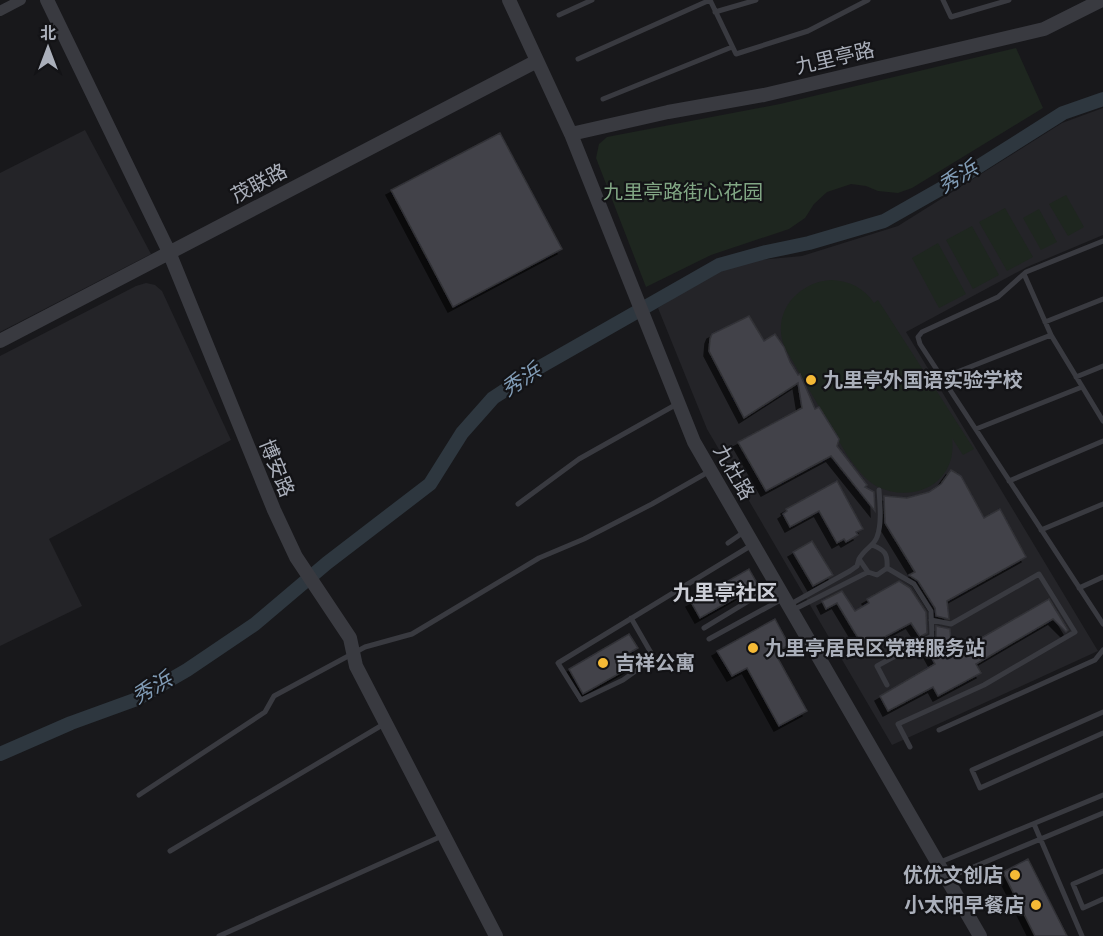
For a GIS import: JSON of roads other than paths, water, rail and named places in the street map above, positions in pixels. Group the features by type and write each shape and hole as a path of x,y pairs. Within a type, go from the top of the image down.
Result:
{"street":[{"path":"0,11 21,0"},
{"name":"博安路","path":"47,0 170,252 274,510 296,557 350,638 356,666 496,936"},
{"name":"九杜路","path":"508,0 571,134 694,441 980,936"},
{"name":"九里亭路","path":"571,134 668,112 764,95 1044,28 1102,0"},
{"name":"茂联路","path":"0,341 537,60"}],"lane":[{"path":"559,15 592,0"},
{"path":"578,59 710,0 735,54 808,31 868,0"},
{"path":"715,12 756,0"},
{"path":"943,0 951,17 1009,0"},
{"path":"603,99 732,47"},
{"path":"1103,241 1023,274 998,297 922,332 918,337 920,344 1103,624"},
{"path":"1023,274 1051,335 1103,421"},
{"path":"1045,322 1103,299"},
{"path":"942,378 1051,335"},
{"path":"1076,377 1103,366"},
{"path":"976,429 1082,387"},
{"path":"518,504 579,459 678,403"},
{"path":"1009,481 1103,441"},
{"path":"139,795 265,712 274,696 365,647 412,634 539,558 643,509 711,471"},
{"path":"788,604 857,566 864,549 877,537 879,490"},
{"path":"1041,530 1103,504"},
{"path":"728,543 746,531"},
{"path":"632,618 654,658 623,680 581,700 558,663 753,544"},
{"path":"860,559 868,572 877,575 887,568 888,557 883,549 872,544"},
{"path":"887,568 914,584 931,611 932,636 877,666 887,685"},
{"path":"709,639 868,572"},
{"path":"910,747 898,724 984,685 1074,632 1039,574 951,624 931,620"},
{"path":"1079,588 1103,578"},
{"path":"704,628 777,585"},
{"path":"939,729 1095,660 1103,650"},
{"path":"1103,711 972,770 980,788 1103,733"},
{"path":"170,851 386,723"},
{"path":"938,863 1103,795"},
{"path":"946,878 1103,813"},
{"path":"1034,824 1082,936"},
{"path":"219,936 444,836"},
{"path":"1103,871 1073,884 1083,908 1103,899"}],"waterway":[{"name":"秀浜","path":"0,754 71,723 137,699 187,670 255,624 327,563 430,484 462,433 493,398 540,367 719,265 809,243 884,221 965,175 1063,113 1103,99"}],"place":[{"name":"九里亭外国语实验学校","path":"811,380"},
{"name":"九里亭居民区党群服务站","path":"753,648"},
{"name":"吉祥公寓","path":"603,663"},
{"name":"优优文创店","path":"1015,875"},
{"name":"小太阳早餐店","path":"1036,905"}],"district":[{"name":"九里亭社区","path":"725,593"}],"park label":[{"name":"九里亭路街心花园","path":"683,192"}]}
